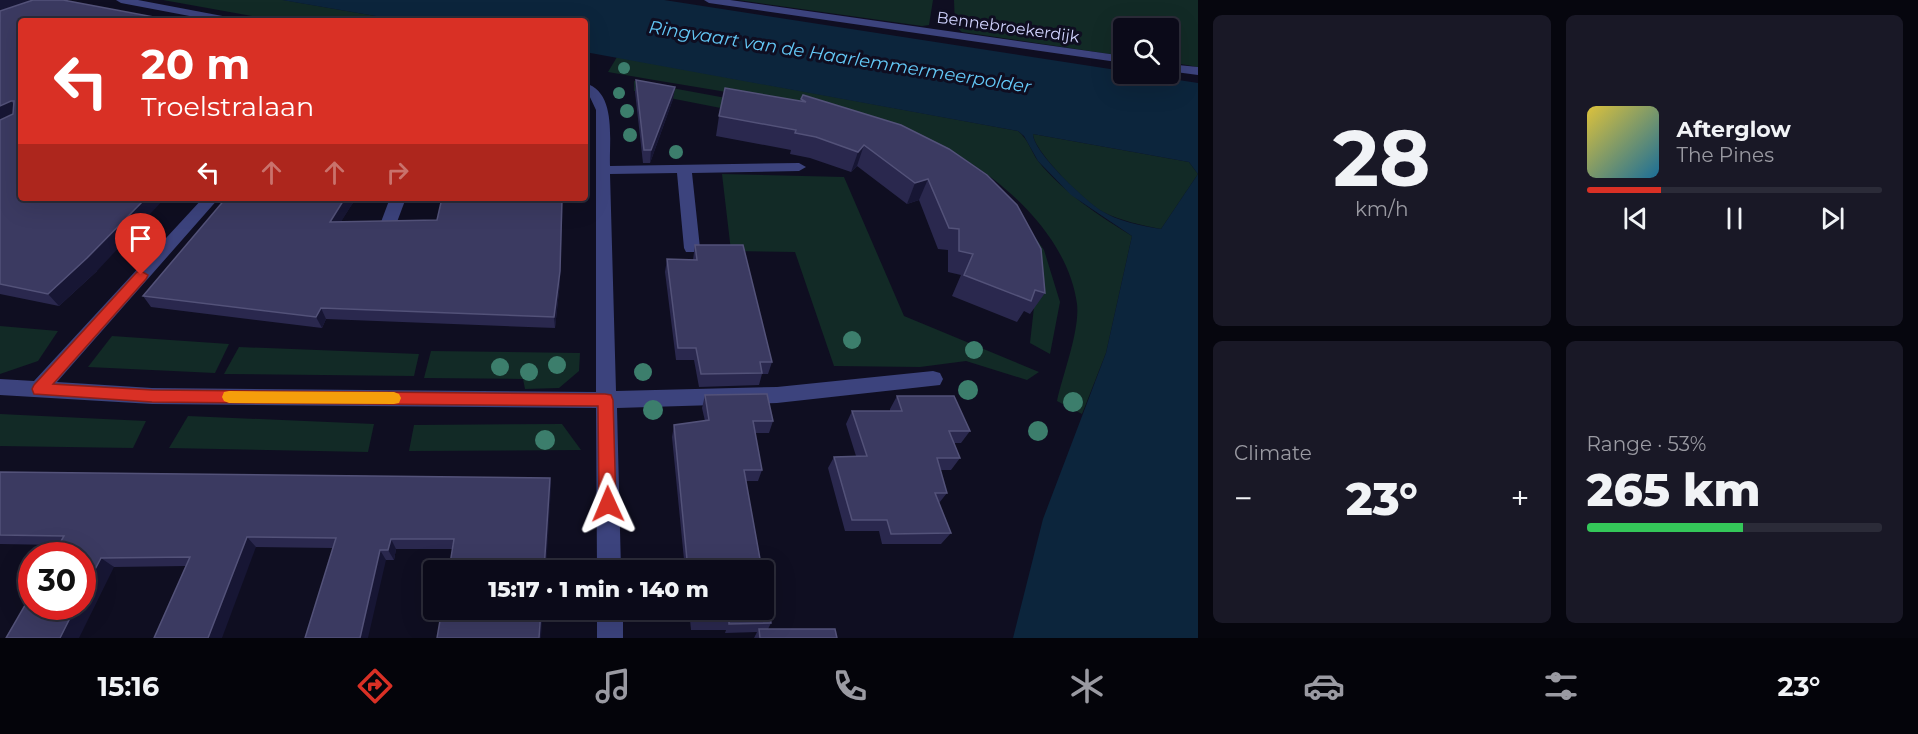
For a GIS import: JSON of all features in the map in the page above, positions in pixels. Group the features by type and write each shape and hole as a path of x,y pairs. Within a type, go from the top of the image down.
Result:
{"street":[{"path":"121,0 217,18"},
{"name":"Bennebroekerdijk","path":"709,0 1113,58"},
{"path":"188,18 195,14"},
{"path":"1179,68 1198,71"},
{"path":"588,89 594,93 602,110 609,560"},
{"path":"603,170 799,167"},
{"path":"684,170 692,248"},
{"path":"39,389 208,201"},
{"path":"389,222 397,201"},
{"path":"0,387 152,396 605,400 777,395 933,379"},
{"path":"610,620 610,638"}],"green space":[{"path":"163,0 283,0 388,18 263,18"},
{"path":"738,0 933,0 929,25 922,26"},
{"path":"954,0 1198,0 1198,67 1179,64 1179,18 1113,18 1113,55 962,32 955,26"},
{"path":"617,57 1018,131 1048,173 1094,211 1132,236 1106,353 1082,414 1057,401 1076,326 1077,304 1070,276 1057,249 1040,224 1019,201 995,181 944,148 897,129 798,106 608,72"},
{"path":"634,81 867,124 1016,210 1044,250 1060,302 1050,354 1030,343 1038,271 868,137 634,91"},
{"path":"1033,134 1189,162 1198,174 1161,229 1139,224 1103,212 1085,199 1051,164 1035,142"},
{"path":"722,174 844,177 904,316 1039,372 1027,380 966,361 920,367 834,366 795,252 731,251"},
{"path":"0,326 58,331 38,361 0,374"},
{"path":"112,336 229,344 215,373 88,367"},
{"path":"239,347 419,354 414,376 224,374"},
{"path":"431,351 580,353 579,371 559,388 525,389 523,379 424,378"},
{"path":"0,414 146,421 133,448 0,446"},
{"path":"188,416 374,424 368,452 169,448"},
{"path":"562,424 581,450 409,451 414,425"}],"water":[{"name":"Ringvaart van de Haarlemmermeerpolder","path":"282,0 664,0 1113,69 1113,84 1179,84 1179,80 1198,83 1198,174 1198,638 1013,638 1043,519 1106,353 1132,236 1071,195 1038,161 1024,136 1018,131 588,53 588,18 387,18","holes":["1033,134 1189,162 1198,174 1161,229 1137,225 1100,210 1060,175 1041,152"]}],"building":[{"path":"33,0 63,0 159,18 18,18 18,201 143,201 48,294 0,284 0,120 13,114 14,101 0,106 0,11"},
{"path":"636,80 675,87 651,150 644,150"},
{"path":"725,88 806,102 801,99 803,95 901,125 949,149 987,175 1017,205 1041,249 1045,293 1035,290 1031,301 964,275 973,254 959,251 959,229 949,228 928,179 915,183 864,145 858,152 816,137 795,133 796,130 719,116"},
{"path":"223,201 343,201 330,222 437,220 441,201 562,201 560,271 554,317 321,308 316,317 143,296"},
{"path":"695,245 743,245 772,362 760,362 762,373 701,374 696,348 678,348 667,259 697,260"},
{"path":"767,394 773,421 753,421 762,470 744,470 760,560 687,560 674,425 709,420 705,395"},
{"path":"897,396 954,396 970,431 949,431 960,458 937,458 947,493 935,493 951,533 891,534 887,520 852,520 834,457 867,456 852,411 902,411"},
{"path":"0,472 550,478 545,560 451,560 454,539 391,539 388,550 380,550 360,638 305,638 336,538 247,537 208,638 154,638 190,557 101,558 96,567 96,542 61,542 64,536 0,535"},
{"path":"18,617 18,620 69,620 60,638 6,638"},
{"path":"440,620 540,620 539,638 437,638"},
{"path":"771,620 771,623 729,624 729,621 694,621"},
{"path":"759,629 835,629 837,638 760,638"}],"slow traffic":[{"path":"229,397 394,398"}],"route":[{"path":"141,275 39,389 152,396 605,400 608,504"}]}
